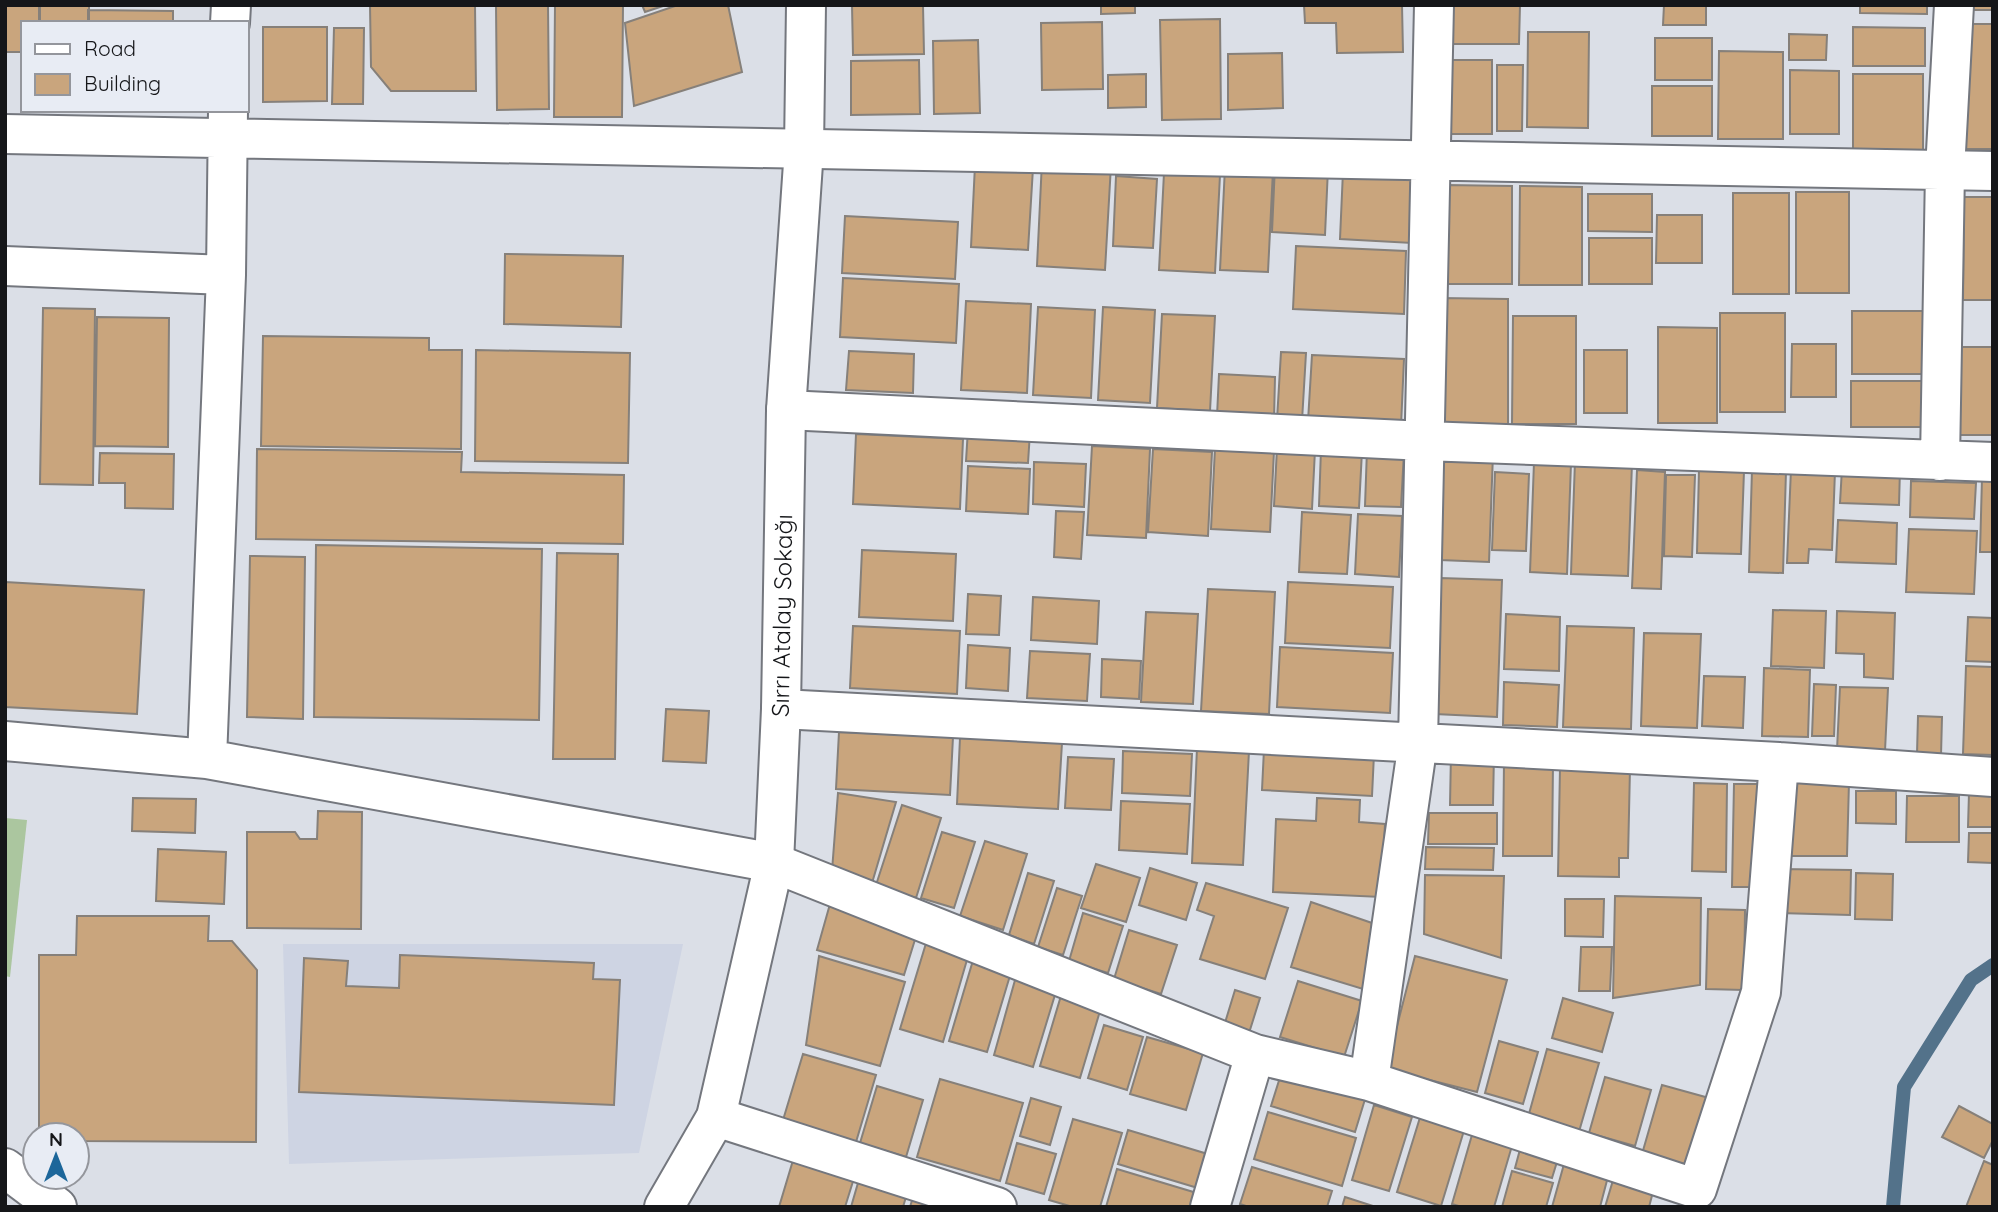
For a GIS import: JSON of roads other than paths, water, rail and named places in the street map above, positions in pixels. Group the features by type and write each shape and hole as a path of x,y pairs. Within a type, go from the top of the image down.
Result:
{"street":[{"name":"Sırrı Atalay Sokağı","path":"664,1207 716,1117 774,863 781,709 786,410 804,149 806,5"},
{"path":"1369,1081 1418,742 1434,5"},
{"path":"1940,461 1945,170 1954,5"},
{"path":"207,759 226,275 228,125"},
{"path":"5,134 228,125 804,149 1993,171"},
{"path":"5,266 226,275"},
{"path":"786,410 1425,440 1993,462"},
{"path":"781,709 1779,762 1993,777"},
{"path":"5,741 207,759 774,863 1255,1054 1369,1081 1697,1189 1761,992 1779,762"},
{"path":"1210,1207 1255,1054"},
{"path":"716,1117 997,1207"},
{"path":"5,1168 57,1207"}],"waterway":[{"path":"1893,1207 1904,1087 1971,980 1993,965"}]}
